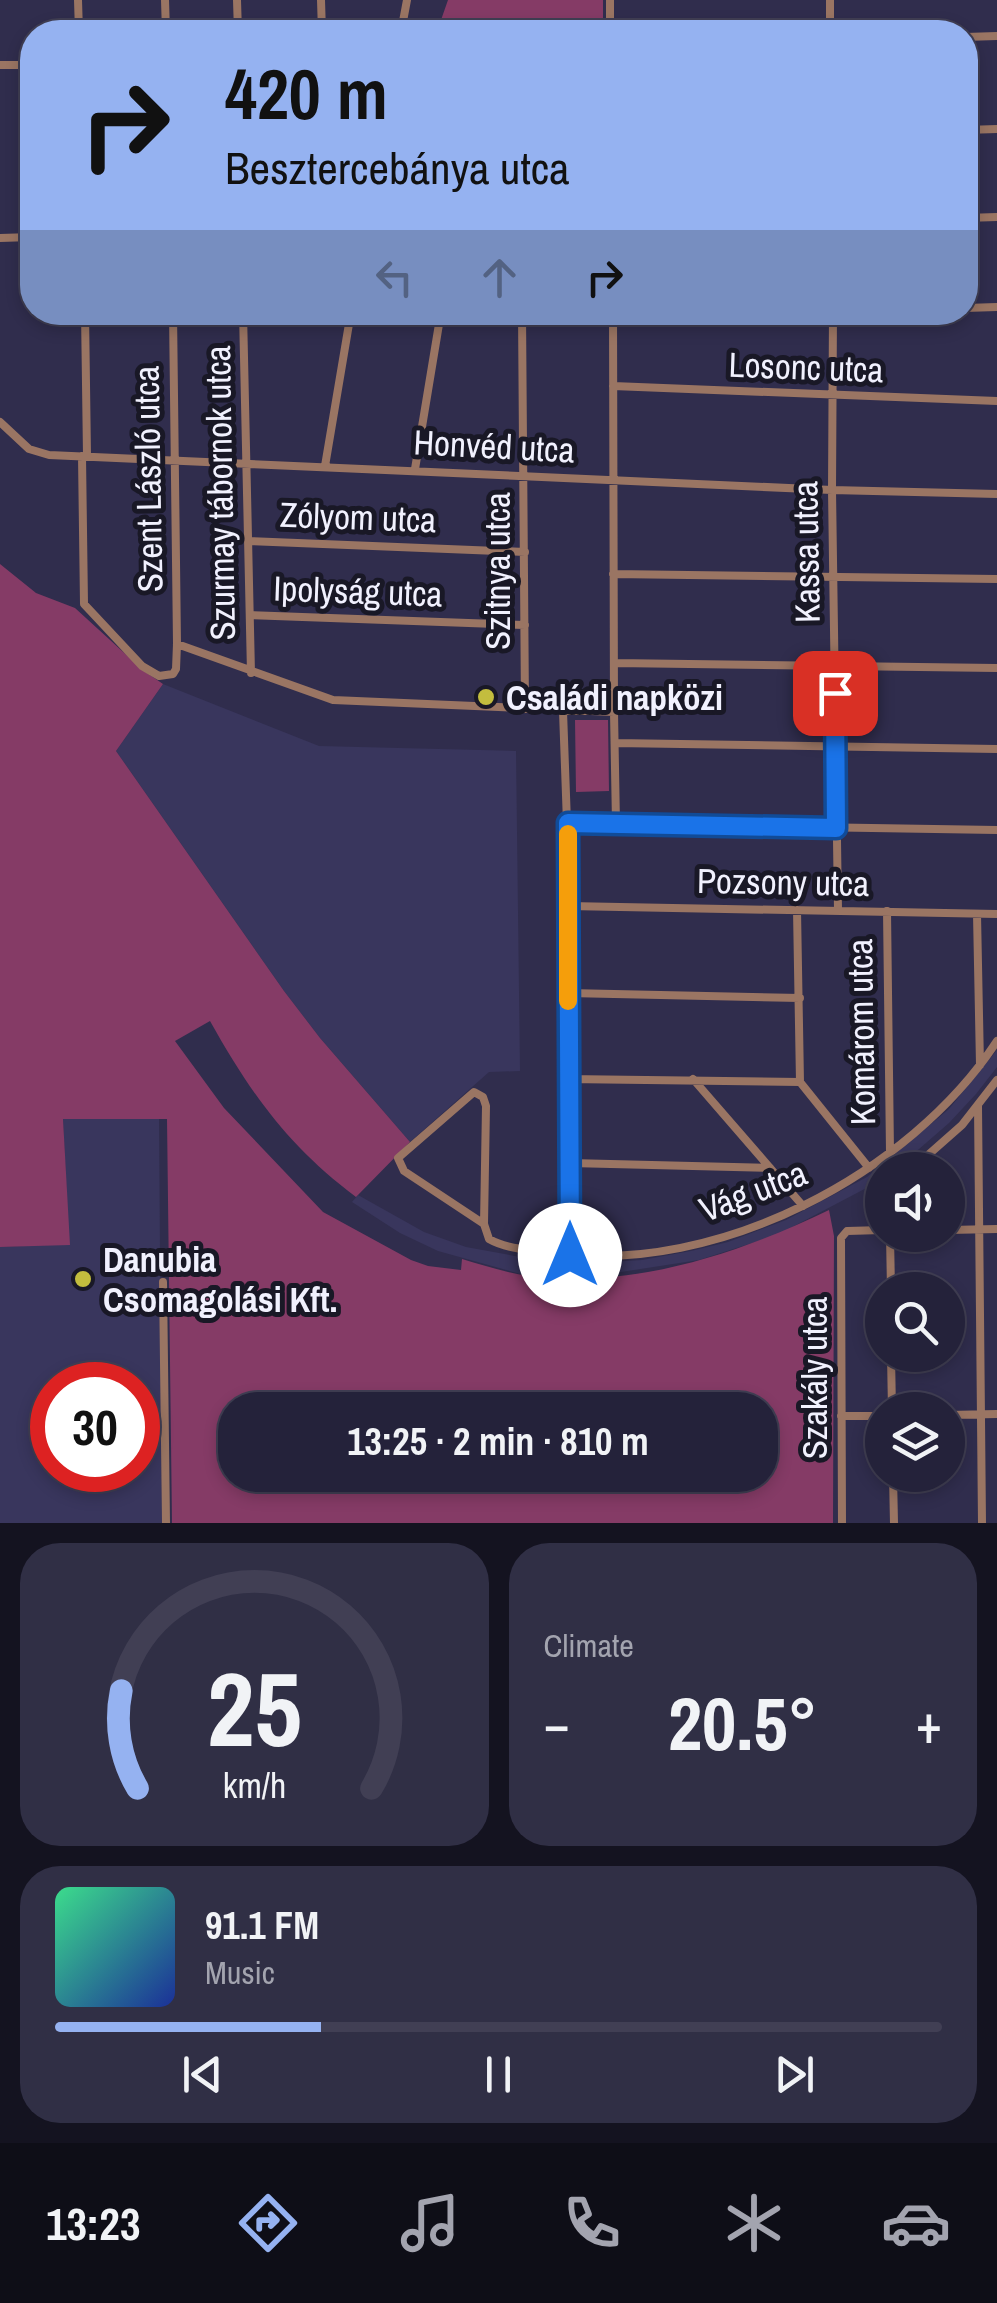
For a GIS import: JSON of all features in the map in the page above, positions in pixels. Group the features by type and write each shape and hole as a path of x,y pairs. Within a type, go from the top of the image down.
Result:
{"street":[{"path":"85,325 83,592 87,610 142,666 160,676 173,674 177,644 322,698 345,702 614,712"},
{"name":"Szent László utca","path":"173,325 177,644"},
{"name":"Szurmay tábornok utca","path":"243,325 251,673"},
{"path":"325,466 349,325"},
{"path":"415,469 440,325"},
{"name":"Szitnya utca","path":"522,325 525,709"},
{"path":"613,325 616,824"},
{"name":"Kassa utca","path":"833,325 838,910"},
{"name":"Losonc utca","path":"613,386 997,401"},
{"name":"Honvéd utca","path":"0,422 29,449 49,455 997,494"},
{"name":"Zólyom utca","path":"249,541 525,552"},
{"path":"613,574 997,579"},
{"name":"Ipolyság utca","path":"250,615 525,625"},
{"path":"614,663 997,668"},
{"path":"563,711 568,823 570,1255"},
{"path":"615,743 997,749"},
{"path":"568,823 997,830"},
{"name":"Pozsony utca","path":"568,906 997,914"},
{"path":"798,910 800,1082 865,1163"},
{"name":"Komárom utca","path":"887,911 890,1152"},
{"path":"977,914 980,1065"},
{"path":"568,993 800,998"},
{"name":"Vág utca","path":"891,1152 980,1065 997,1040"},
{"path":"568,1079 800,1082"},
{"path":"693,1079 803,1206"},
{"path":"932,1152 962,1126 997,1080"},
{"path":"474,1092 483,1097 486,1106 484,1224 398,1162 474,1092"},
{"path":"978,1106 982,1523"},
{"path":"570,1163 770,1168"},
{"name":"Vág utca","path":"484,1224 494,1243 570,1255 599,1256 690,1244 755,1226 803,1206 865,1170"},
{"path":"965,1230 997,1229"},
{"name":"Szakály utca","path":"842,1523 844,1233 865,1231"},
{"path":"163,1282 166,1523"},
{"path":"965,1414 997,1414"},
{"path":"841,1416 865,1416"},
{"path":"893,1492 894,1523"}],"shaded area":[{"path":"448,0 603,0 603,20 441,20"},
{"path":"0,564 36,593 75,608 163,684 116,751 284,991 410,1142 356,1197 310,1158 273,1117 210,1021 175,1041 224,1108 323,1212 428,1266 461,1270 462,1259 524,1275 582,1279 655,1271 692,1262 762,1239 829,1210 834,1236 833,1523 172,1523 167,1119 63,1119 70,1245 0,1247"},
{"path":"163,684 319,746 516,751 520,1071 489,1072 410,1142 284,991 116,751"},
{"path":"575,720 608,720 609,791 576,792"},
{"path":"997,1050 997,1067 949,1123 916,1152 897,1152 949,1109"},
{"path":"63,1119 159,1119 162,1523 0,1523 0,1247 69,1244"},
{"path":"865,1178 865,1188 777,1235 699,1260 582,1278 524,1275 438,1251 400,1233 352,1202 358,1195 424,1232 466,1247 576,1264 642,1260 691,1251 786,1220"}],"slow traffic":[{"path":"568,834 568,1001"}],"place":[{"name":"Családi napközi","path":"486,697"},
{"name":"Danubia Csomagolási Kft.","path":"83,1279"}],"route":[{"path":"570,1255 568,823 836,828 835,693"}]}
